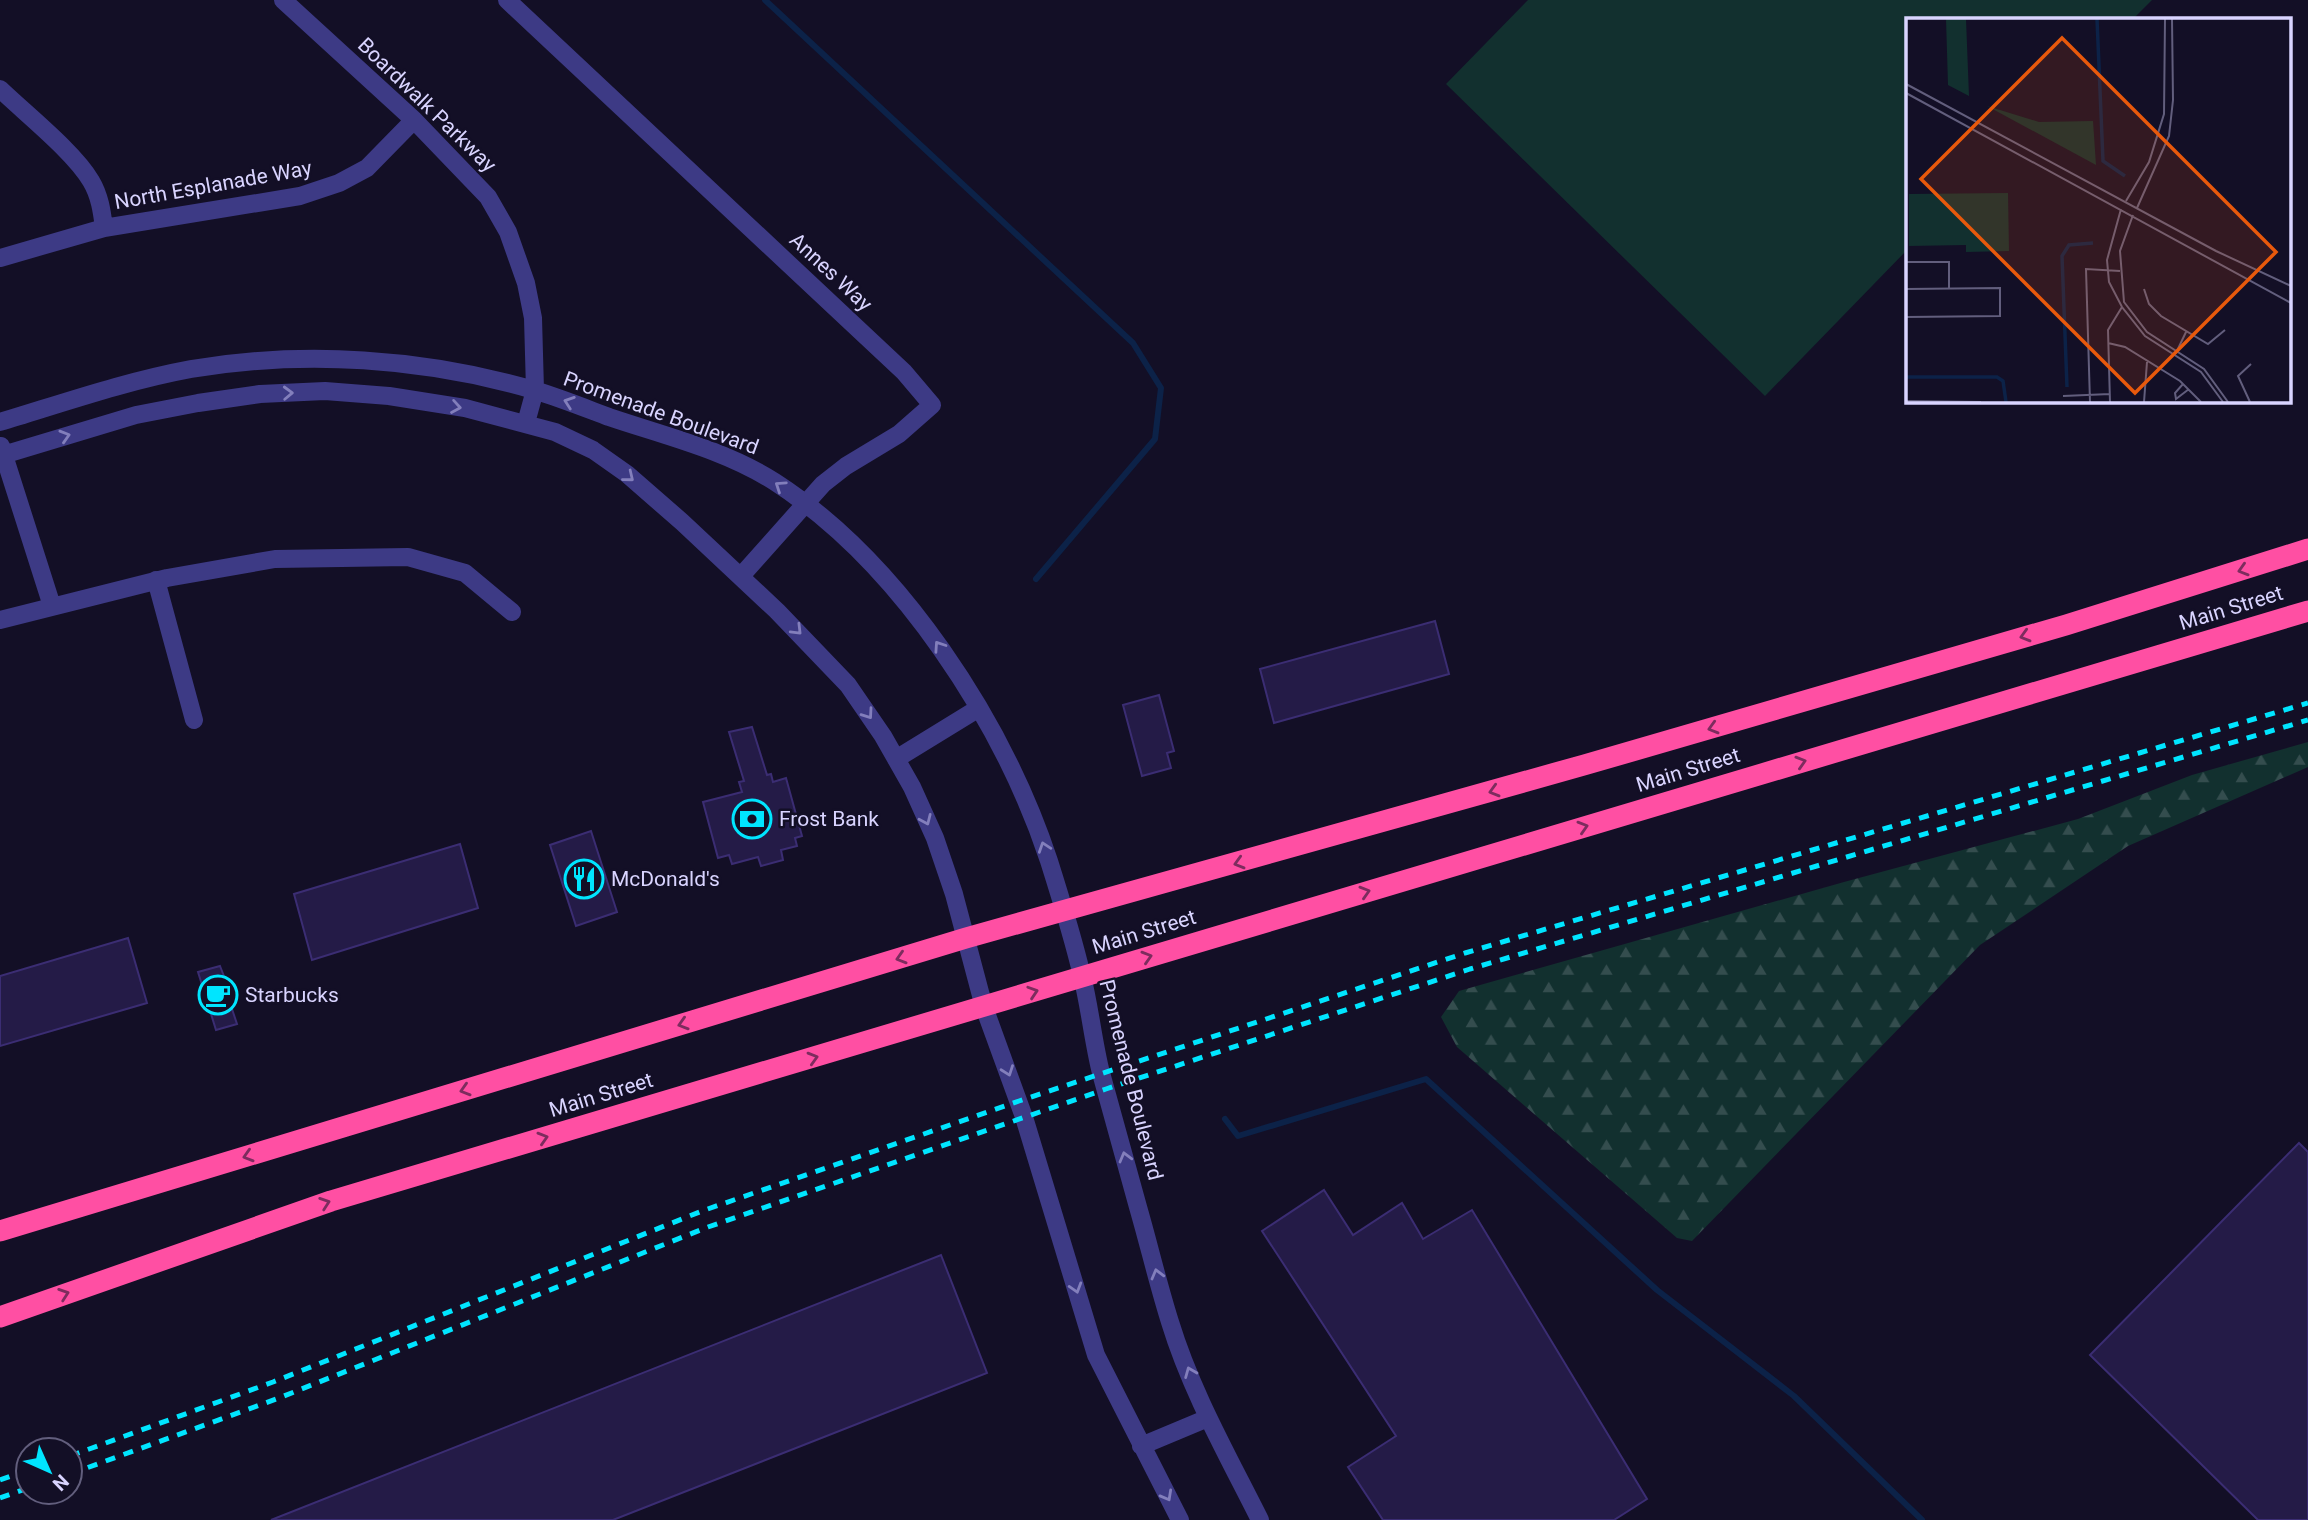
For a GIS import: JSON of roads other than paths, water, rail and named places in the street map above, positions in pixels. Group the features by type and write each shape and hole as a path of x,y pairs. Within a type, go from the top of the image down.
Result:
{"highway":[{"name":"Main Street","path":"0,1231 966,938 1663,742 2066,625 2308,549"},
{"name":"Main Street","path":"0,1317 331,1201 2308,611"}],"street":[{"name":"Boardwalk Parkway","path":"283,0 414,120 488,197 508,232 526,283 533,318 534,390 526,424"},
{"name":"Annes Way","path":"507,0 904,372 932,405 899,434 846,466 804,503 741,576"},
{"path":"0,89 75,161 91,181 101,205 104,228"},
{"name":"North Esplanade Way","path":"0,258 104,228 300,196 339,183 367,168 414,120"},
{"name":"Promenade Boulevard","path":"0,422 139,380 189,370 253,360 308,358 368,361 474,376 534,390 738,462 773,481 837,531 904,599 939,644 1003,750 1031,810 1082,976 1101,1073 1171,1326 1208,1418 1260,1520"},
{"path":"52,606 1,452 136,415 260,394 325,391 389,396 465,408 555,432 593,450 627,474 741,576 848,685 912,787 935,838 984,1007 1021,1109 1096,1355 1180,1520"},
{"path":"0,620 156,580 275,559 408,557 465,573 512,611"},
{"path":"156,580 194,720"},
{"path":"896,759 979,708"},
{"path":"1141,1446 1208,1418"}],"waterway":[{"path":"765,0 1133,343 1161,388 1155,439 1036,579"},
{"path":"1225,1119 1238,1136 1426,1079 1657,1290 1794,1396 1922,1520"}],"railway":[{"path":"84,1451 273,1382 702,1211 1019,1101 1465,953 2308,703"},
{"path":"84,1469 279,1398 708,1227 1106,1089 1470,969 2308,720"},
{"path":"0,1480 14,1475"},
{"path":"0,1498 14,1493"}],"place":[{"name":"Frost Bank","path":"752,819"},
{"name":"McDonald's","path":"584,879"},
{"name":"Starbucks","path":"218,995"}]}
